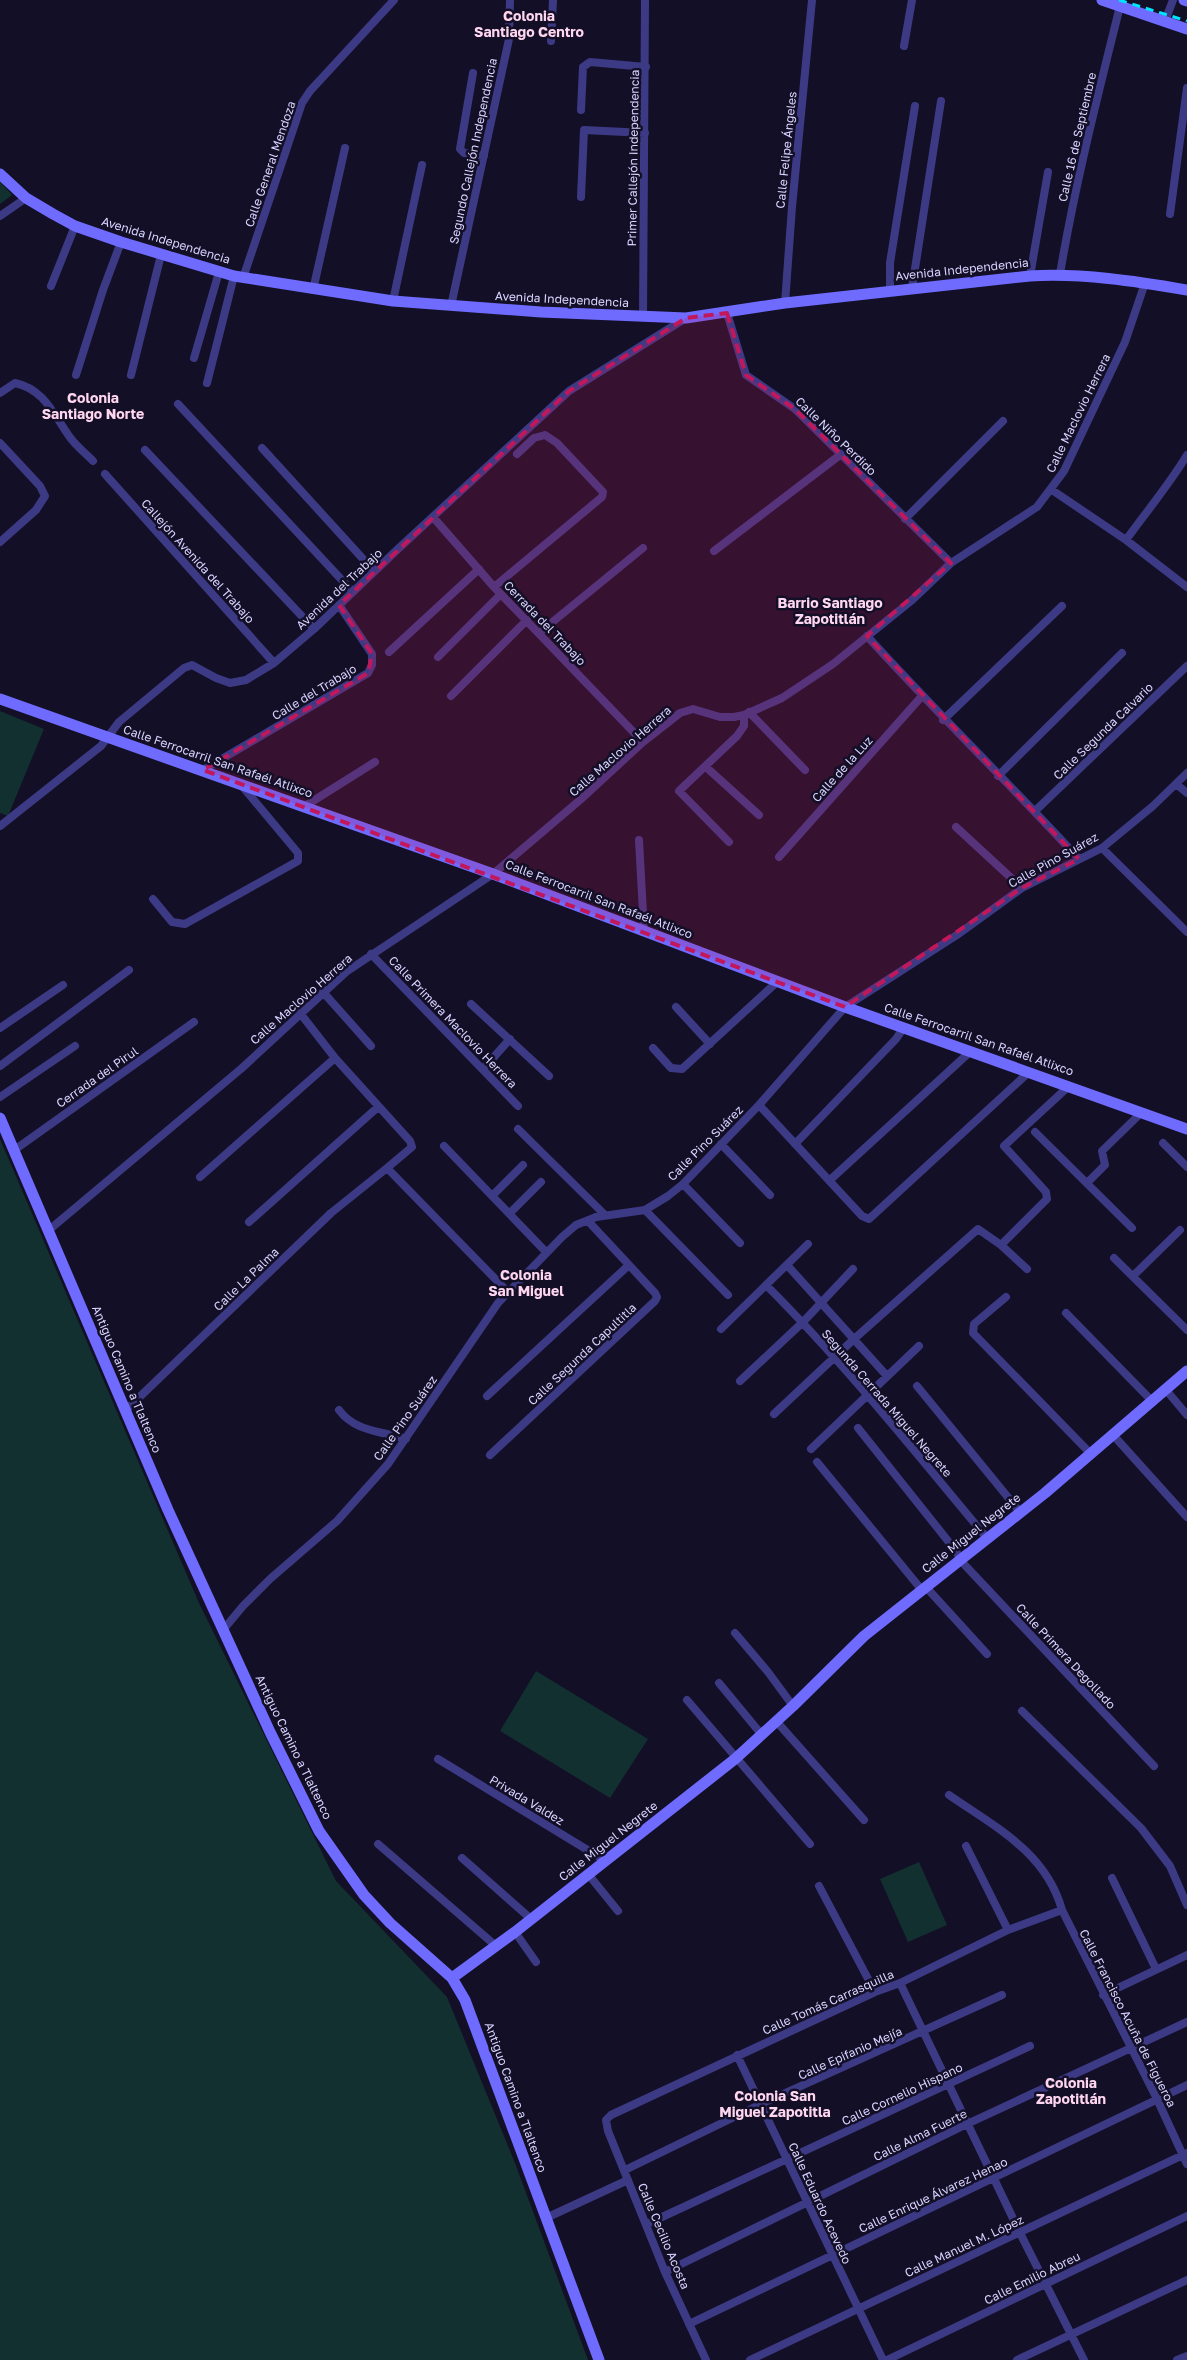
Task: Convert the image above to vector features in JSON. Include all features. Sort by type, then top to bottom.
[{"type":"street","name":"Calle General Mendoza","points":[[207,383],[238,277],[302,103],[310,91],[394,0]]},
{"type":"street","name":"Segundo Callejón Independencia","points":[[451,306],[509,39],[510,0]]},
{"type":"street","points":[[551,41],[553,0]]},
{"type":"street","name":"Primer Callejón Independencia","points":[[643,317],[645,0]]},
{"type":"street","name":"Calle Felipe Ángeles","points":[[785,303],[812,0]]},
{"type":"street","points":[[904,46],[912,0]]},
{"type":"street","points":[[1102,0],[1187,29]]},
{"type":"street","points":[[1165,22],[1173,0]]},
{"type":"street","name":"Calle 16 de Septiembre","points":[[1060,274],[1086,142],[1120,6]]},
{"type":"street","points":[[581,110],[584,67],[590,62],[646,67]]},
{"type":"street","points":[[473,73],[460,149],[464,153],[484,156]]},
{"type":"street","points":[[1170,214],[1187,88]]},
{"type":"street","points":[[912,288],[941,101]]},
{"type":"street","points":[[890,290],[890,263],[914,106]]},
{"type":"street","points":[[581,197],[584,130],[645,133]]},
{"type":"street","points":[[313,290],[345,148]]},
{"type":"street","points":[[393,301],[422,165]]},
{"type":"street","points":[[1030,276],[1048,172]]},
{"type":"street","name":"Avenida Independencia","points":[[0,174],[26,198],[75,226],[160,255],[238,277],[393,301],[451,306],[686,318],[890,290],[1060,274],[1146,283],[1187,290]]},
{"type":"street","points":[[0,216],[26,198]]},
{"type":"street","points":[[51,286],[75,226]]},
{"type":"street","points":[[76,375],[103,290],[121,242]]},
{"type":"street","points":[[131,375],[160,255]]},
{"type":"street","points":[[194,358],[219,272]]},
{"type":"street","name":"Calle Maclovio Herrera","points":[[49,1230],[242,1068],[322,992],[371,954],[493,874],[580,800],[643,742],[680,713],[693,709],[720,717],[747,713],[782,698],[806,683],[911,601],[951,563],[1037,507],[1052,490],[1064,471],[1125,342],[1146,283]]},
{"type":"street","name":"Calle Niño Perdido","points":[[727,313],[746,375],[795,409],[905,520],[951,563]]},
{"type":"street","name":"Avenida del Trabajo","points":[[0,826],[101,746],[119,722],[184,668],[192,665],[230,683],[246,680],[274,663],[314,630],[374,571],[569,391],[686,318]]},
{"type":"street","points":[[0,393],[15,383],[31,388],[55,412],[70,437],[93,461]]},
{"type":"street","points":[[178,404],[352,592]]},
{"type":"street","points":[[905,520],[1004,421]]},
{"type":"street","points":[[494,587],[602,497],[603,492],[556,442],[545,435],[534,438],[517,454]]},
{"type":"street","points":[[0,443],[40,486],[45,496],[36,510],[0,542]]},
{"type":"street","points":[[262,448],[374,571]]},
{"type":"street","points":[[145,450],[314,630]]},
{"type":"street","points":[[714,551],[840,455]]},
{"type":"street","points":[[1126,540],[1175,475],[1187,455]]},
{"type":"street","name":"Callejón Avenida del Trabajo","points":[[105,474],[274,663]]},
{"type":"street","points":[[1052,490],[1126,540],[1187,587]]},
{"type":"street","name":"Cerrada del Trabajo","points":[[433,517],[494,587],[643,742]]},
{"type":"street","points":[[539,632],[643,548]]},
{"type":"street","points":[[389,652],[479,569]]},
{"type":"street","points":[[438,657],[501,594]]},
{"type":"street","name":"Calle del Trabajo","points":[[203,770],[368,673],[372,665],[372,654],[339,605]]},
{"type":"street","points":[[943,720],[1062,606]]},
{"type":"street","points":[[451,696],[527,620]]},
{"type":"street","points":[[867,636],[943,720],[1079,859]]},
{"type":"street","points":[[998,776],[1122,653]]},
{"type":"street","name":"Calle Segunda Calvario","points":[[1035,812],[1187,666]]},
{"type":"street","name":"Calle de la Luz","points":[[778,857],[922,696]]},
{"type":"street","name":"Calle Ferrocarril San Rafaél Atlixco","points":[[0,699],[493,874],[845,1007],[1187,1129]]},
{"type":"street","points":[[729,842],[679,791],[737,736],[744,726],[747,713]]},
{"type":"street","points":[[747,713],[805,770]]},
{"type":"street","points":[[305,806],[375,762]]},
{"type":"street","points":[[706,767],[759,815]]},
{"type":"street","name":"Calle Pino Suárez","points":[[223,1630],[243,1606],[270,1579],[338,1521],[388,1464],[498,1303],[546,1252],[576,1225],[605,1215],[645,1210],[683,1184],[759,1105],[845,1007],[957,935],[1022,888],[1102,848],[1153,806],[1187,773]]},
{"type":"street","points":[[154,899],[172,922],[184,924],[295,863],[299,858],[298,852],[240,784]]},
{"type":"street","points":[[1176,784],[1187,793]]},
{"type":"street","points":[[956,826],[1022,888]]},
{"type":"street","points":[[639,840],[644,931]]},
{"type":"street","points":[[1102,848],[1187,932]]},
{"type":"street","name":"Calle Primera Maclovio Herrera","points":[[371,954],[484,1068],[518,1106]]},
{"type":"street","points":[[0,1066],[129,970]]},
{"type":"street","points":[[653,1048],[671,1068],[676,1070],[682,1069],[777,982]]},
{"type":"street","points":[[0,1028],[64,985]]},
{"type":"street","points":[[322,992],[371,1046]]},
{"type":"street","points":[[472,1004],[549,1076]]},
{"type":"street","points":[[676,1007],[710,1044]]},
{"type":"street","points":[[249,1222],[378,1107],[335,1058],[300,1013]]},
{"type":"street","name":"Cerrada del Pirul","points":[[14,1151],[194,1022]]},
{"type":"street","points":[[795,1144],[896,1039],[904,1027]]},
{"type":"street","points":[[484,1068],[510,1039]]},
{"type":"street","points":[[0,1097],[74,1046]]},
{"type":"street","points":[[830,1180],[971,1051]]},
{"type":"street","points":[[200,1177],[335,1058]]},
{"type":"street","points":[[759,1105],[862,1216],[869,1219],[1029,1072]]},
{"type":"street","points":[[1000,1245],[1047,1198],[1046,1192],[1004,1146],[1069,1086]]},
{"type":"street","name":"Calle La Palma","points":[[125,1411],[331,1213],[412,1147],[410,1141],[378,1107]]},
{"type":"street","points":[[1088,1182],[1104,1165],[1102,1151],[1141,1113]]},
{"type":"street","name":"Antiguo Camino a Tlaltenco","points":[[0,1118],[125,1411],[223,1630],[319,1831],[364,1895],[390,1923],[452,1978],[468,2008],[599,2360]]},
{"type":"street","points":[[518,1129],[605,1215]]},
{"type":"street","points":[[1035,1132],[1073,1170],[1088,1182],[1132,1228]]},
{"type":"street","points":[[1163,1143],[1187,1167]]},
{"type":"street","points":[[721,1144],[770,1195]]},
{"type":"street","points":[[444,1146],[546,1252]]},
{"type":"street","points":[[493,1195],[523,1165]]},
{"type":"street","points":[[387,1168],[508,1292]]},
{"type":"street","points":[[510,1213],[541,1182]]},
{"type":"street","points":[[683,1184],[740,1243]]},
{"type":"street","points":[[645,1210],[728,1295]]},
{"type":"street","name":"Calle Segunda Capultitla","points":[[490,1455],[655,1301],[657,1297],[588,1221]]},
{"type":"street","points":[[774,1414],[854,1339],[978,1229],[1000,1245],[1027,1269]]},
{"type":"street","points":[[1133,1276],[1180,1230]]},
{"type":"street","points":[[721,1329],[808,1244]]},
{"type":"street","points":[[1114,1258],[1187,1330]]},
{"type":"street","points":[[487,1396],[629,1265]]},
{"type":"street","points":[[787,1265],[887,1376]]},
{"type":"street","points":[[740,1381],[803,1322],[852,1269]]},
{"type":"street","name":"Segunda Cerrada Miguel Negrete","points":[[766,1285],[803,1322],[868,1395],[987,1538]]},
{"type":"street","points":[[1006,1297],[974,1324],[973,1332],[1091,1454]]},
{"type":"street","points":[[1066,1313],[1153,1402]]},
{"type":"street","points":[[811,1449],[919,1346]]},
{"type":"street","name":"Calle Miguel Negrete","points":[[452,1978],[532,1919],[604,1860],[735,1759],[777,1722],[864,1636],[923,1588],[961,1561],[1114,1436],[1187,1371]]},
{"type":"street","points":[[918,1386],[1020,1512]]},
{"type":"street","points":[[1166,1390],[1187,1415]]},
{"type":"street","points":[[339,1410],[346,1419],[358,1426],[406,1439]]},
{"type":"street","name":"Calle Primera Degollado","points":[[858,1428],[922,1507],[956,1551],[961,1561],[1154,1766]]},
{"type":"street","points":[[1114,1436],[1187,1518]]},
{"type":"street","points":[[817,1462],[923,1588],[987,1654]]},
{"type":"street","points":[[735,1633],[768,1672],[793,1706]]},
{"type":"street","points":[[720,1683],[762,1735]]},
{"type":"street","points":[[687,1700],[735,1759],[810,1844]]},
{"type":"street","points":[[1022,1711],[1141,1828],[1170,1866],[1187,1905]]},
{"type":"street","points":[[777,1722],[864,1820]]},
{"type":"street","name":"Privada Valdez","points":[[438,1759],[604,1860]]},
{"type":"street","name":"Calle Francisco Acuña de Figueroa","points":[[949,1795],[1030,1854],[1050,1878],[1062,1910],[1103,1995],[1185,2154],[1187,2164]]},
{"type":"street","points":[[378,1844],[496,1946]]},
{"type":"street","points":[[966,1846],[1008,1930]]},
{"type":"street","points":[[462,1858],[532,1919]]},
{"type":"street","points":[[588,1874],[618,1911]]},
{"type":"street","points":[[1112,1878],[1156,1969]]},
{"type":"street","points":[[819,1886],[875,1992]]},
{"type":"street","name":"Calle Tomás Carrasquilla","points":[[606,2120],[611,2115],[737,2055],[875,1992],[900,1983],[1008,1930],[1062,1910]]},
{"type":"street","points":[[515,1932],[536,1962]]},
{"type":"street","points":[[1103,1995],[1187,1955]]},
{"type":"street","points":[[900,1983],[1045,2284],[1084,2360]]},
{"type":"street","name":"Calle Epifanio Mejía","points":[[625,2170],[761,2104],[924,2032],[1002,1995]]},
{"type":"street","name":"Calle Alma Fuerte","points":[[665,2272],[967,2124],[1187,2022]]},
{"type":"street","name":"Calle Cornelio Hispano","points":[[647,2224],[1030,2046]]},
{"type":"street","name":"Calle Eduardo Acevedo","points":[[737,2055],[832,2255],[885,2360]]},
{"type":"street","name":"Calle Enrique Álvarez Henao","points":[[689,2324],[1187,2085]]},
{"type":"street","name":"Calle Cecilio Acosta","points":[[606,2120],[605,2125],[625,2170],[665,2272],[706,2360]]},
{"type":"street","name":"Calle Manuel M. López","points":[[750,2360],[1185,2154]]},
{"type":"street","points":[[546,2218],[628,2180]]},
{"type":"street","name":"Calle Emilio Abreu","points":[[885,2360],[1187,2216]]},
{"type":"street","points":[[1017,2360],[1187,2280]]},
{"type":"street","points":[[1177,2360],[1187,2356]]},
{"type":"highlighted area","points":[[727,313],[746,375],[795,409],[951,563],[867,636],[1079,859],[1022,888],[845,1007],[203,770],[368,673],[372,654],[339,605],[569,391],[686,318]]},
{"type":"green space","points":[[0,182],[12,195],[0,204]]},
{"type":"green space","points":[[0,711],[44,729],[8,816],[0,813]]},
{"type":"green space","points":[[0,1139],[199,1603],[336,1881],[447,1997],[515,2163],[588,2360],[0,2360]]},
{"type":"green space","points":[[536,1671],[648,1739],[610,1798],[500,1731]]},
{"type":"green space","points":[[919,1862],[947,1925],[908,1942],[880,1879]]},
{"type":"railway","points":[[1119,0],[1187,21]]},
{"type":"district","name":"Colonia Santiago Centro","points":[[529,24]]},
{"type":"district","name":"Colonia Santiago Norte","points":[[93,406]]},
{"type":"district","name":"Barrio Santiago Zapotitlán","points":[[830,610]]},
{"type":"district","name":"Colonia San Miguel","points":[[526,1282]]},
{"type":"district","name":"Colonia Zapotitlán","points":[[1071,2090]]},
{"type":"district","name":"Colonia San Miguel Zapotitla","points":[[775,2104]]}]
